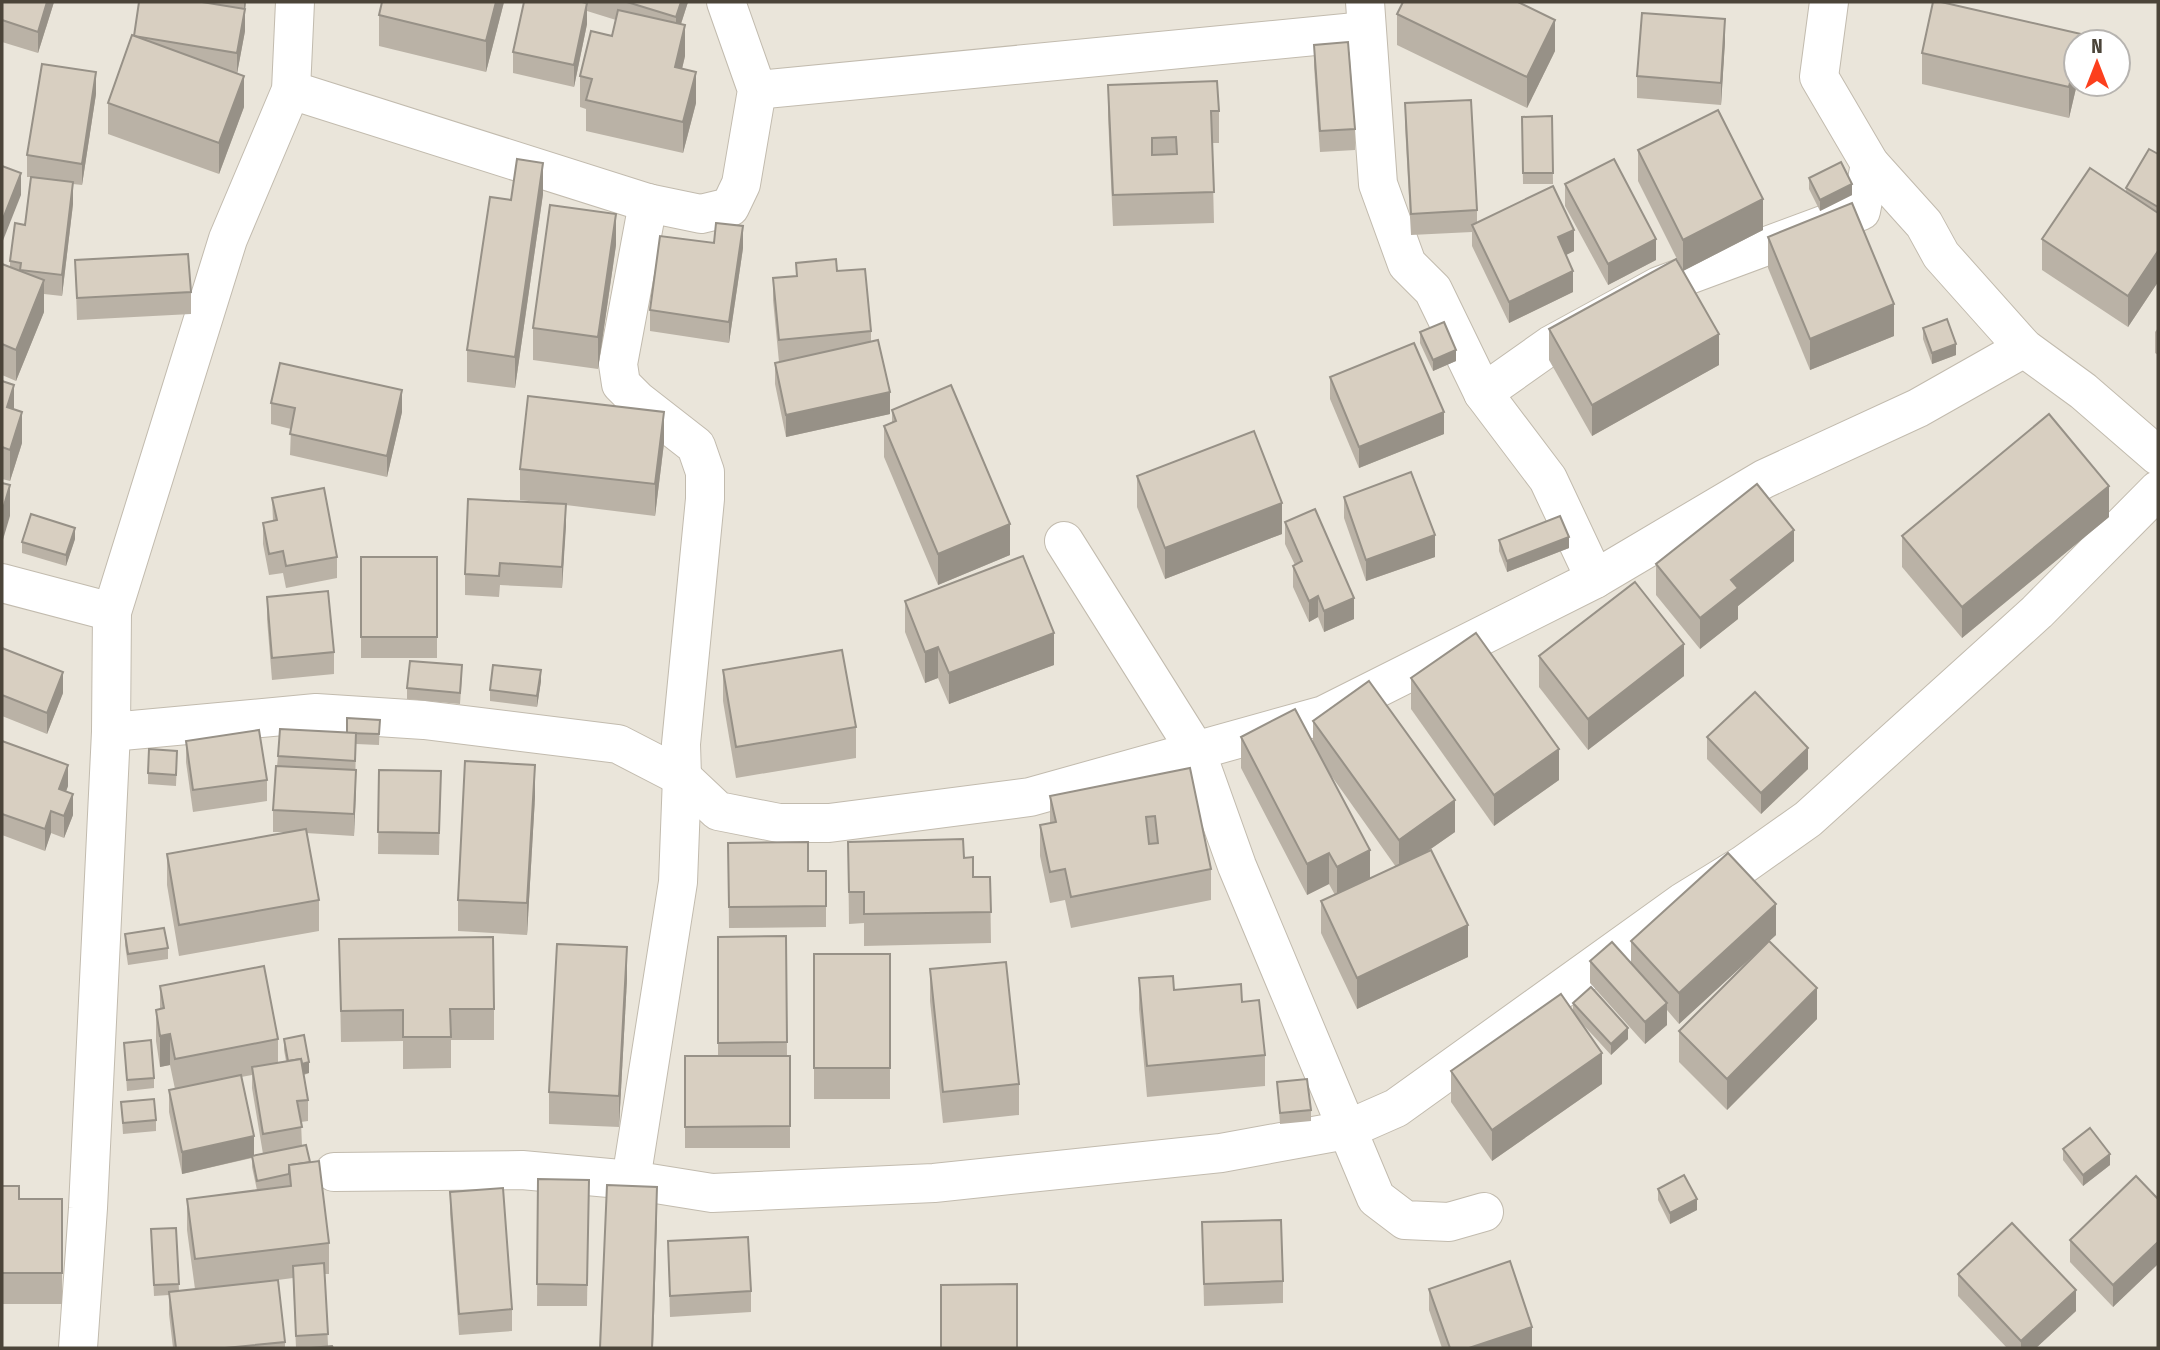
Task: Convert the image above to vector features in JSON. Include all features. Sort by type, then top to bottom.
[{"type":"street","points":[[78,1348],[88,1208],[111,732],[112,612],[228,239],[291,90],[295,2]]},
{"type":"street","points":[[291,90],[648,203],[701,214],[730,207],[741,184],[757,90],[726,2]]},
{"type":"street","points":[[1829,2],[1819,77],[1870,164],[1924,224],[1941,255],[2024,348],[2083,391],[2158,456]]},
{"type":"street","points":[[757,90],[1366,16],[1378,184],[1407,264],[1433,290],[1483,393],[1548,479],[1595,579]]},
{"type":"street","points":[[1483,393],[1551,345],[1659,286],[1861,211],[1870,164]]},
{"type":"street","points":[[631,1180],[678,882],[681,744],[705,499],[705,472],[696,446],[621,384],[618,364],[648,203]]},
{"type":"street","points":[[111,732],[316,713],[424,720],[618,744],[682,777],[718,811],[779,823],[829,823],[1030,796],[1324,715],[1595,579],[1764,479],[1918,408],[2024,348]]},
{"type":"street","points":[[334,1172],[522,1170],[631,1180],[712,1193],[934,1183],[1221,1153],[1346,1130],[1396,1108],[1683,902],[1808,819],[2037,612],[2158,490]]},
{"type":"street","points":[[1064,541],[1196,751],[1237,866],[1376,1198],[1405,1220],[1449,1222],[1484,1212]]},
{"type":"street","points":[[2,583],[112,612]]},
{"type":"shaded area","points":[[2,2],[2158,2],[2158,1348],[2,1348]]},
{"type":"building","points":[[2,2],[47,2],[38,32],[2,20]]},
{"type":"building","points":[[139,2],[202,2],[245,9],[237,53],[134,36]]},
{"type":"building","points":[[382,2],[496,2],[486,41],[379,15]]},
{"type":"building","points":[[524,2],[587,3],[574,65],[513,52]]},
{"type":"building","points":[[627,2],[681,2],[676,17]]},
{"type":"building","points":[[1403,2],[1518,2],[1555,20],[1527,77],[1397,14]]},
{"type":"building","points":[[1933,2],[2062,30],[2062,85],[1922,53]]},
{"type":"building","points":[[618,10],[685,25],[675,67],[696,72],[683,122],[586,100],[592,79],[580,76],[591,31],[612,36]]},
{"type":"building","points":[[1642,13],[1725,19],[1721,83],[1637,76]]},
{"type":"building","points":[[132,35],[244,76],[219,143],[108,103]]},
{"type":"building","points":[[1348,42],[1355,129],[1320,131],[1314,45]]},
{"type":"building","points":[[42,64],[96,72],[82,164],[27,155]]},
{"type":"building","points":[[1217,81],[1219,111],[1211,111],[1214,192],[1113,195],[1108,85]],"holes":[[[1176,137],[1177,154],[1152,155],[1152,138]]]},
{"type":"building","points":[[1471,100],[1477,210],[1411,214],[1405,103]]},
{"type":"building","points":[[1718,110],[1763,199],[1683,240],[1638,150]]},
{"type":"building","points":[[1552,116],[1553,173],[1523,173],[1522,117]]},
{"type":"building","points":[[2149,149],[2158,154],[2158,207],[2126,188]]},
{"type":"building","points":[[517,159],[543,163],[515,357],[467,350],[490,197],[511,200]]},
{"type":"building","points":[[1614,159],[1656,239],[1608,264],[1565,184]]},
{"type":"building","points":[[1841,162],[1852,184],[1820,200],[1809,178]]},
{"type":"building","points":[[2,166],[21,173],[2,221]]},
{"type":"building","points":[[2090,168],[2158,213],[2158,251],[2128,296],[2042,239]]},
{"type":"building","points":[[31,177],[73,182],[62,275],[20,270],[21,263],[10,261],[15,223],[25,225]]},
{"type":"building","points":[[1553,186],[1574,230],[1558,237],[1573,271],[1509,302],[1472,225]]},
{"type":"building","points":[[1852,203],[1894,304],[1810,339],[1768,237]]},
{"type":"building","points":[[550,205],[616,214],[598,337],[533,328]]},
{"type":"building","points":[[716,223],[743,226],[729,322],[650,310],[660,236],[714,243]]},
{"type":"building","points":[[188,254],[191,292],[77,298],[75,260]]},
{"type":"building","points":[[836,259],[837,271],[865,269],[871,331],[779,340],[773,278],[797,276],[796,263]]},
{"type":"building","points":[[1676,259],[1719,334],[1592,405],[1549,329]]},
{"type":"building","points":[[2,264],[44,280],[16,350],[2,344]]},
{"type":"building","points":[[1947,319],[1956,344],[1932,353],[1923,328]]},
{"type":"building","points":[[1444,322],[1456,350],[1433,360],[1420,332]]},
{"type":"building","points":[[878,340],[890,392],[786,415],[775,363]]},
{"type":"building","points":[[1414,343],[1444,412],[1359,447],[1330,377]]},
{"type":"building","points":[[280,363],[402,390],[387,456],[290,434],[295,408],[271,403]]},
{"type":"building","points":[[2,381],[14,385],[7,407],[22,412],[10,450],[2,447]]},
{"type":"building","points":[[951,385],[1010,524],[938,554],[884,426],[896,421],[892,410]]},
{"type":"building","points":[[528,396],[664,412],[655,484],[520,469]]},
{"type":"building","points":[[2049,414],[2109,486],[1962,607],[1902,536]]},
{"type":"building","points":[[1254,431],[1282,503],[1165,548],[1137,476]]},
{"type":"building","points":[[1411,472],[1435,535],[1366,560],[1344,497]]},
{"type":"building","points":[[2,483],[10,485],[2,512]]},
{"type":"building","points":[[1757,484],[1794,530],[1731,580],[1738,588],[1700,618],[1656,564]]},
{"type":"building","points":[[324,488],[337,557],[286,566],[283,551],[269,554],[263,523],[277,520],[272,498]]},
{"type":"building","points":[[468,499],[566,504],[562,567],[500,563],[499,576],[465,574]]},
{"type":"building","points":[[1315,509],[1354,598],[1324,611],[1318,596],[1309,601],[1293,566],[1302,561],[1285,522]]},
{"type":"building","points":[[31,514],[75,528],[66,555],[22,542]]},
{"type":"building","points":[[1560,516],[1569,537],[1507,561],[1499,540]]},
{"type":"building","points":[[1023,556],[1054,633],[949,673],[938,647],[925,652],[905,601]]},
{"type":"building","points":[[361,557],[437,557],[437,637],[361,637]]},
{"type":"building","points":[[1635,582],[1684,644],[1588,719],[1539,656]]},
{"type":"building","points":[[328,591],[334,652],[272,658],[267,597]]},
{"type":"building","points":[[1476,633],[1559,749],[1494,795],[1411,678]]},
{"type":"building","points":[[2,648],[63,672],[47,713],[2,695]]},
{"type":"building","points":[[842,650],[856,727],[736,747],[723,670]]},
{"type":"building","points":[[410,661],[462,665],[460,693],[407,688]]},
{"type":"building","points":[[493,665],[541,670],[537,696],[490,690]]},
{"type":"building","points":[[1369,681],[1455,800],[1399,840],[1313,721]]},
{"type":"building","points":[[1755,692],[1808,748],[1761,793],[1707,737]]},
{"type":"building","points":[[1295,709],[1370,850],[1337,867],[1329,853],[1307,864],[1241,737]]},
{"type":"building","points":[[347,718],[380,720],[379,734],[347,733]]},
{"type":"building","points":[[280,729],[356,733],[355,761],[278,756]]},
{"type":"building","points":[[259,730],[267,780],[193,790],[186,741]]},
{"type":"building","points":[[2,741],[68,765],[59,789],[73,794],[64,816],[51,811],[45,829],[2,814]]},
{"type":"building","points":[[149,749],[177,751],[176,775],[148,773]]},
{"type":"building","points":[[465,761],[535,765],[527,903],[458,900]]},
{"type":"building","points":[[276,766],[356,770],[354,814],[273,810]]},
{"type":"building","points":[[1190,768],[1211,869],[1071,897],[1065,869],[1050,872],[1040,825],[1056,822],[1050,796]],"holes":[[[1155,816],[1158,843],[1149,844],[1146,817]]]},
{"type":"building","points":[[379,770],[441,771],[439,833],[378,832]]},
{"type":"building","points":[[306,829],[319,900],[179,925],[167,854]]},
{"type":"building","points":[[963,839],[964,858],[973,857],[973,877],[990,877],[991,912],[864,914],[864,892],[849,892],[848,842]]},
{"type":"building","points":[[808,842],[808,871],[826,871],[826,906],[729,907],[728,843]]},
{"type":"building","points":[[1431,850],[1468,925],[1357,978],[1321,901]]},
{"type":"building","points":[[1728,853],[1776,904],[1679,993],[1631,941]]},
{"type":"building","points":[[164,928],[168,948],[128,954],[125,934]]},
{"type":"building","points":[[786,936],[787,1042],[718,1043],[718,937]]},
{"type":"building","points":[[493,937],[494,1009],[450,1009],[451,1037],[403,1037],[403,1010],[341,1011],[339,939]]},
{"type":"building","points":[[1769,941],[1817,988],[1727,1079],[1679,1031]]},
{"type":"building","points":[[1612,942],[1667,1003],[1645,1022],[1590,961]]},
{"type":"building","points":[[557,944],[627,947],[619,1096],[549,1092]]},
{"type":"building","points":[[814,954],[890,954],[890,1068],[814,1068]]},
{"type":"building","points":[[1006,962],[1019,1084],[943,1092],[930,969]]},
{"type":"building","points":[[264,966],[278,1039],[175,1059],[170,1034],[160,1036],[156,1010],[164,1008],[160,986]]},
{"type":"building","points":[[1173,976],[1174,990],[1241,984],[1242,1002],[1259,1000],[1265,1055],[1147,1066],[1139,978]]},
{"type":"building","points":[[1591,987],[1628,1028],[1611,1044],[1573,1003]]},
{"type":"building","points":[[1561,994],[1602,1053],[1492,1130],[1451,1071]]},
{"type":"building","points":[[304,1035],[309,1062],[302,1064],[301,1059],[288,1061],[284,1039]]},
{"type":"building","points":[[151,1040],[154,1078],[127,1080],[124,1043]]},
{"type":"building","points":[[685,1056],[790,1056],[790,1126],[685,1127]]},
{"type":"building","points":[[301,1059],[308,1100],[297,1101],[302,1127],[263,1134],[252,1067]]},
{"type":"building","points":[[241,1075],[254,1136],[182,1152],[169,1090]]},
{"type":"building","points":[[1307,1079],[1311,1110],[1280,1113],[1277,1082]]},
{"type":"building","points":[[154,1099],[156,1120],[123,1123],[121,1102]]},
{"type":"building","points":[[2090,1128],[2110,1154],[2083,1175],[2063,1149]]},
{"type":"building","points":[[306,1145],[310,1162],[289,1165],[289,1174],[257,1181],[252,1156]]},
{"type":"building","points":[[319,1161],[329,1243],[195,1259],[187,1199],[291,1186],[289,1165]]},
{"type":"building","points":[[1684,1175],[1697,1199],[1670,1213],[1658,1189]]},
{"type":"building","points":[[2136,1176],[2158,1199],[2158,1242],[2113,1285],[2070,1240]]},
{"type":"building","points":[[538,1179],[589,1180],[587,1285],[537,1284]]},
{"type":"building","points":[[607,1185],[657,1187],[652,1348],[600,1348]]},
{"type":"building","points":[[2,1186],[19,1186],[19,1199],[62,1199],[62,1273],[2,1273]]},
{"type":"building","points":[[503,1188],[512,1309],[459,1314],[450,1192]]},
{"type":"building","points":[[1281,1220],[1283,1281],[1204,1284],[1202,1222]]},
{"type":"building","points":[[2012,1223],[2076,1290],[2021,1341],[1958,1274]]},
{"type":"building","points":[[176,1228],[179,1284],[154,1285],[151,1229]]},
{"type":"building","points":[[748,1237],[751,1291],[670,1296],[668,1241]]},
{"type":"building","points":[[1510,1261],[1532,1327],[1469,1348],[1450,1348],[1429,1289]]},
{"type":"building","points":[[324,1263],[328,1334],[296,1336],[293,1266]]},
{"type":"building","points":[[278,1280],[285,1342],[225,1348],[176,1348],[169,1292]]},
{"type":"building","points":[[1017,1284],[1017,1348],[941,1348],[941,1285]]}]
